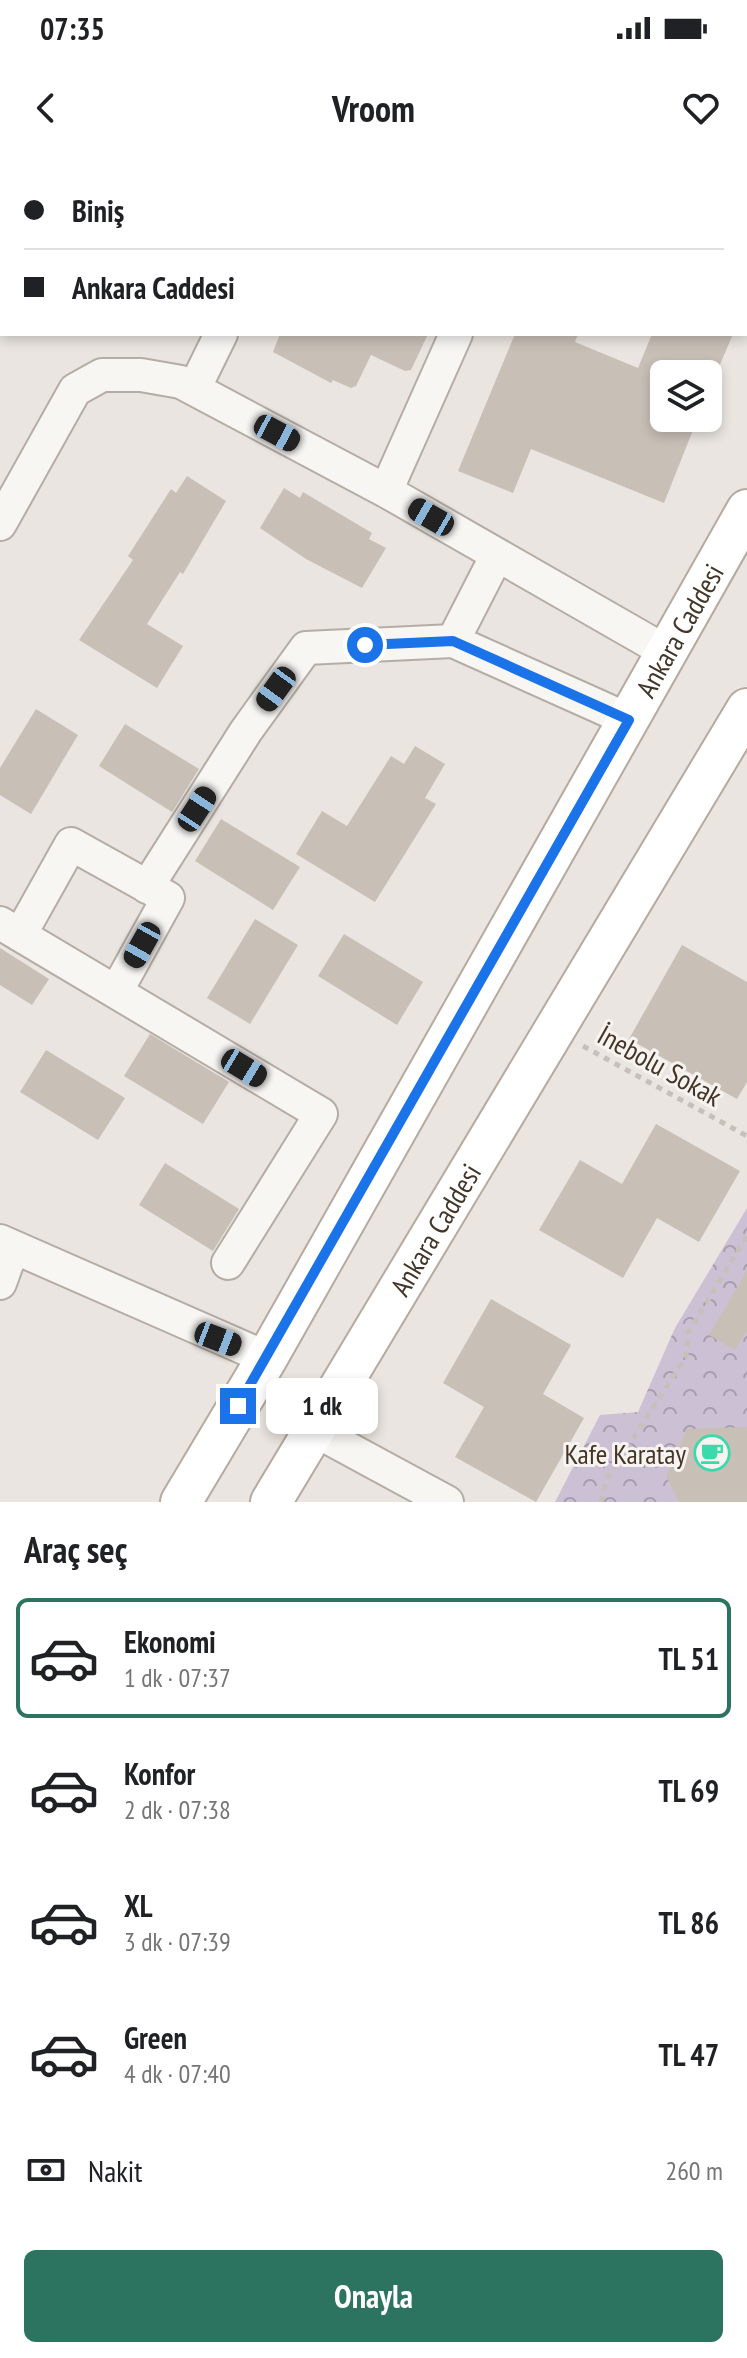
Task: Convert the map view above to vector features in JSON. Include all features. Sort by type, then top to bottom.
[{"type":"main road","name":"Ankara Caddesi","points":[[181,1502],[267,1358],[747,510]]},
{"type":"main road","name":"Ankara Caddesi","points":[[271,1502],[747,709]]},
{"type":"street","points":[[194,389],[220,336]]},
{"type":"street","points":[[386,491],[455,336]]},
{"type":"street","points":[[0,524],[75,390],[102,375],[141,375],[181,382],[386,491],[665,651]]},
{"type":"street","points":[[453,641],[497,555]]},
{"type":"street","points":[[147,887],[246,731],[306,648],[453,641],[629,720]]},
{"type":"street","points":[[116,992],[168,898],[71,844],[10,929],[321,1114],[228,1263]]},
{"type":"street","points":[[0,1283],[7,1244],[267,1358]]},
{"type":"street","points":[[314,1430],[447,1502]]},
{"type":"path","name":"İnebolu Sokak","points":[[554,1030],[747,1136]]},
{"type":"path","points":[[601,1502],[606,1480],[686,1357],[689,1331],[747,1236]]},
{"type":"green space","points":[[747,1208],[747,1502],[555,1502],[600,1415],[638,1412],[675,1328]]},
{"type":"building","points":[[279,336],[427,336],[411,370],[405,371],[371,355],[356,386],[351,388],[333,380],[331,383],[273,352]]},
{"type":"building","points":[[514,336],[577,336],[575,342],[638,368],[651,336],[732,336],[722,360],[650,360],[650,432],[692,432],[664,503],[531,449],[513,493],[458,471]]},
{"type":"building","points":[[187,476],[226,501],[183,574],[180,572],[147,624],[183,646],[157,688],[79,640],[133,560],[128,556],[171,489],[176,493]]},
{"type":"building","points":[[284,488],[300,498],[303,492],[372,533],[369,539],[386,548],[362,588],[306,559],[260,528]]},
{"type":"building","points":[[36,709],[78,735],[31,814],[0,795],[0,768]]},
{"type":"building","points":[[125,724],[199,769],[172,812],[99,766]]},
{"type":"building","points":[[415,746],[445,764],[425,798],[436,804],[375,902],[296,854],[322,811],[347,826],[391,756],[404,764]]},
{"type":"building","points":[[221,819],[300,867],[273,910],[195,861]]},
{"type":"building","points":[[255,919],[298,945],[250,1024],[207,998]]},
{"type":"building","points":[[344,934],[423,982],[397,1025],[318,976]]},
{"type":"building","points":[[682,945],[747,982],[747,1082],[737,1099],[629,1039]]},
{"type":"building","points":[[0,948],[49,979],[32,1005],[0,985]]},
{"type":"building","points":[[150,1034],[229,1082],[203,1124],[124,1076]]},
{"type":"building","points":[[46,1050],[125,1098],[98,1140],[20,1092]]},
{"type":"building","points":[[656,1124],[740,1171],[699,1242],[657,1218],[623,1278],[539,1230],[580,1160],[622,1184]]},
{"type":"building","points":[[165,1163],[239,1209],[213,1251],[139,1205]]},
{"type":"building","points":[[747,1270],[747,1330],[735,1350],[709,1335]]},
{"type":"building","points":[[491,1299],[571,1345],[543,1394],[584,1418],[536,1502],[455,1457],[484,1407],[443,1383]]},
{"type":"building","name":"Kafe Karatay","points":[[747,1427],[747,1502],[679,1502],[666,1476],[687,1429]]},
{"type":"place","name":"Kafe Karatay","points":[[712,1453]]},
{"type":"route","points":[[238,1406],[629,720],[453,641],[365,645]]}]
